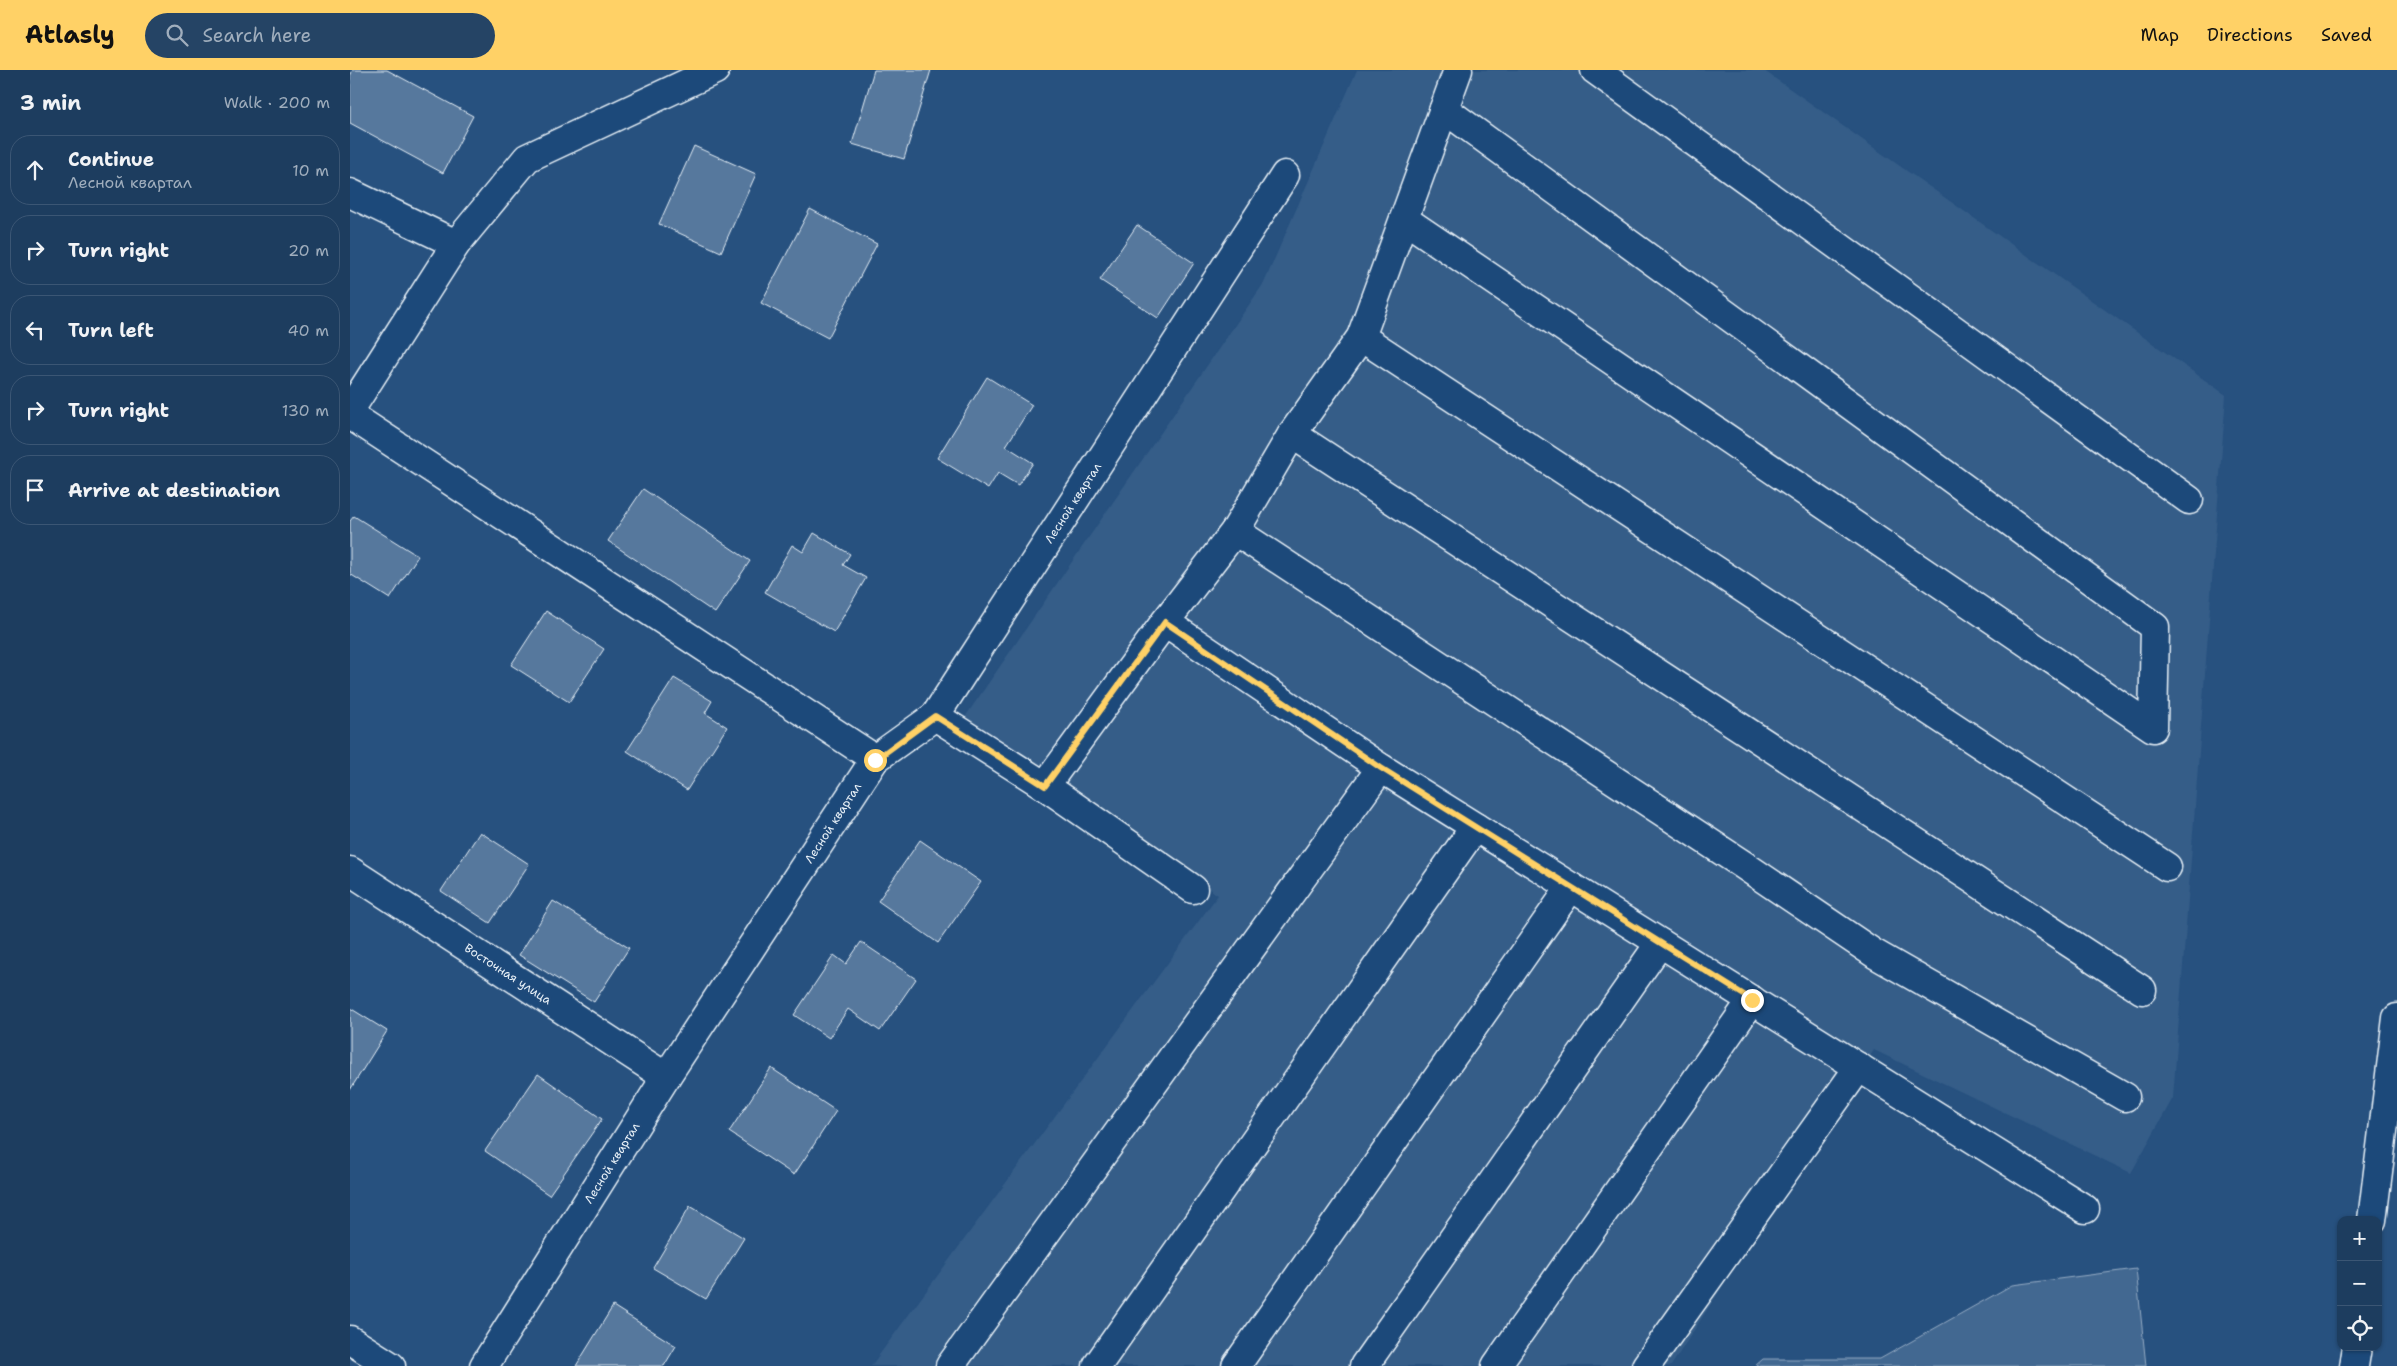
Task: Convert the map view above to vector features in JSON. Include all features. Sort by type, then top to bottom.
[{"type":"street","points":[[350,410],[456,244],[527,158],[715,70]]},
{"type":"street","points":[[1045,786],[1165,622],[1235,531],[1292,434],[1361,337],[1458,70]]},
{"type":"street","points":[[1595,70],[2190,500]]},
{"type":"street","points":[[1404,219],[2153,728],[2155,627],[1444,109]]},
{"type":"street","name":"Лесной квартал","points":[[484,1366],[666,1077],[875,760],[935,716],[1285,175]]},
{"type":"street","points":[[350,193],[456,244]]},
{"type":"street","points":[[1361,337],[2167,867]]},
{"type":"street","points":[[350,415],[875,760]]},
{"type":"street","points":[[1292,434],[2142,990]]},
{"type":"street","points":[[1235,531],[1742,864],[1875,954],[2125,1097]]},
{"type":"street","points":[[1165,622],[1381,768],[2085,1210]]},
{"type":"street","points":[[935,716],[1045,786],[1193,888]]},
{"type":"street","points":[[950,1366],[1381,768]]},
{"type":"street","points":[[1097,1366],[1475,827]]},
{"type":"street","name":"Восточная улица","points":[[350,871],[666,1077]]},
{"type":"street","points":[[1236,1366],[1571,887]]},
{"type":"street","points":[[1364,1366],[1660,943]]},
{"type":"street","points":[[1496,1366],[1752,1000]]},
{"type":"street","points":[[2372,1216],[2397,1018]]},
{"type":"street","points":[[1646,1366],[1859,1067]]},
{"type":"street","points":[[350,1340],[391,1366]]},
{"type":"street","points":[[2354,1366],[2356,1351]]},
{"type":"shaded area","points":[[1357,70],[1763,70],[2226,395],[2173,1098],[2131,1173],[1874,1050],[1671,1366],[871,1366],[1218,895],[963,720],[1264,283]]},
{"type":"shaded area","points":[[2136,1269],[2146,1366],[1755,1366],[1763,1359],[1880,1359],[2012,1285]]},
{"type":"building","points":[[353,70],[387,70],[473,116],[443,173],[350,123],[350,76]]},
{"type":"building","points":[[874,70],[931,70],[904,159],[852,144]]},
{"type":"building","points":[[694,146],[756,174],[721,252],[659,224]]},
{"type":"building","points":[[810,209],[877,244],[828,338],[761,303]]},
{"type":"building","points":[[1137,225],[1194,263],[1158,318],[1100,280]]},
{"type":"building","points":[[987,377],[1032,405],[1006,446],[1033,463],[1018,485],[998,473],[988,489],[937,458]]},
{"type":"building","points":[[643,489],[750,561],[715,613],[608,541]]},
{"type":"building","points":[[354,516],[418,556],[390,599],[350,574],[350,521]]},
{"type":"building","points":[[814,533],[850,554],[843,565],[866,578],[834,632],[765,592],[792,545],[803,552]]},
{"type":"building","points":[[546,611],[604,649],[569,702],[511,665]]},
{"type":"building","points":[[674,678],[712,701],[705,713],[727,727],[687,790],[627,751]]},
{"type":"building","points":[[480,832],[529,864],[490,923],[441,891]]},
{"type":"building","points":[[920,840],[981,882],[938,943],[878,901]]},
{"type":"building","points":[[553,901],[629,948],[594,1002],[519,955]]},
{"type":"building","points":[[861,942],[916,979],[880,1031],[848,1009],[829,1038],[794,1015],[834,955],[846,964]]},
{"type":"building","points":[[350,1008],[387,1031],[350,1090]]},
{"type":"building","points":[[771,1068],[836,1111],[794,1175],[729,1132]]},
{"type":"building","points":[[538,1074],[602,1119],[549,1195],[485,1151]]},
{"type":"building","points":[[690,1206],[744,1238],[706,1299],[653,1268]]},
{"type":"building","points":[[613,1306],[676,1346],[664,1366],[576,1366]]},
{"type":"route","points":[[875,760],[935,716],[1045,786],[1165,622],[1381,768],[1752,1000]]}]
